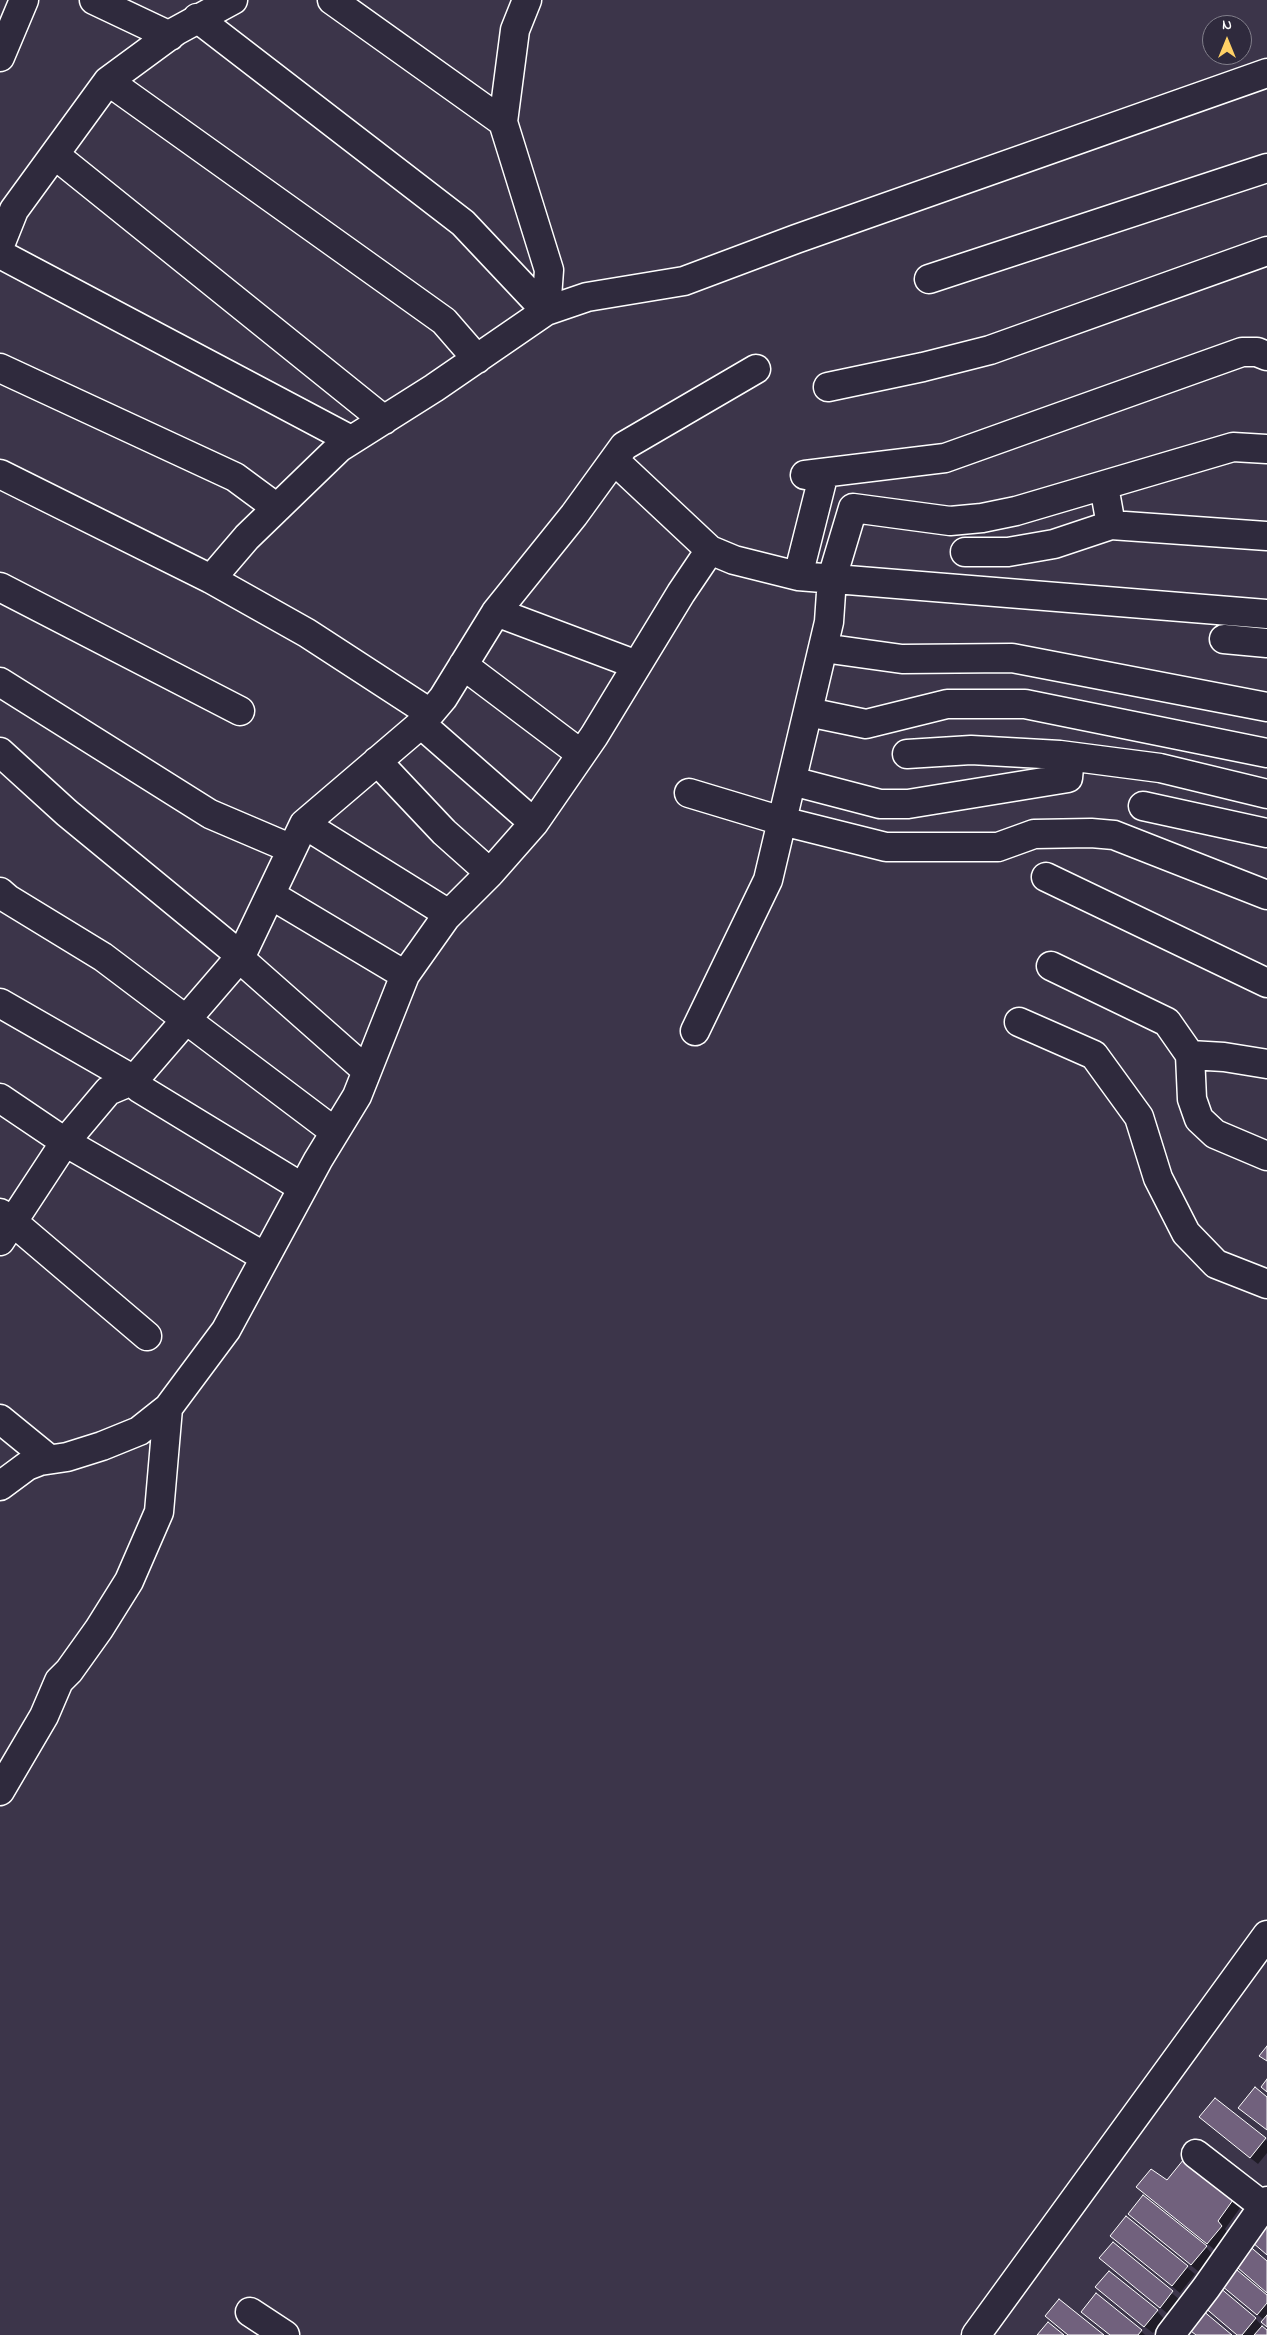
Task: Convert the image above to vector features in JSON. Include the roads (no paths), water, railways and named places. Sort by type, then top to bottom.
[{"type":"street","points":[[0,57],[24,0]]},
{"type":"street","points":[[94,0],[170,36]]},
{"type":"street","points":[[0,245],[14,210],[108,81],[197,18],[233,0]]},
{"type":"street","points":[[332,0],[503,122]]},
{"type":"street","points":[[527,0],[515,30],[503,122],[549,270],[546,311]]},
{"type":"street","points":[[197,18],[462,223],[546,311]]},
{"type":"street","points":[[212,579],[247,537],[339,448],[546,311],[587,297],[684,281],[815,232],[1267,73]]},
{"type":"street","points":[[108,81],[444,320],[477,358]]},
{"type":"street","points":[[55,155],[384,420]]},
{"type":"street","points":[[929,279],[1267,168]]},
{"type":"street","points":[[828,387],[923,367],[990,350],[1267,251]]},
{"type":"street","points":[[0,254],[352,440]]},
{"type":"street","points":[[798,576],[814,474],[944,458],[1242,352],[1257,352],[1267,356]]},
{"type":"street","points":[[0,368],[235,477],[277,508]]},
{"type":"street","points":[[147,1336],[4,1225],[65,1142],[108,1091],[136,1084],[185,1020],[243,960],[304,824],[426,718],[464,665],[496,612],[574,515],[624,446],[756,369]]},
{"type":"street","points":[[695,1031],[768,880],[829,622],[832,578],[853,508],[950,521],[982,518],[1016,511],[1233,447],[1267,449]]},
{"type":"street","points":[[614,460],[710,550],[734,560],[798,576],[1267,614]]},
{"type":"street","points":[[0,474],[212,579],[308,633],[426,718],[534,823]]},
{"type":"street","points":[[1104,486],[1111,525]]},
{"type":"street","points":[[965,552],[1008,552],[1054,544],[1111,525],[1267,536]]},
{"type":"street","points":[[0,1486],[27,1466],[49,1459],[67,1457],[102,1446],[139,1431],[168,1408],[226,1330],[303,1188],[358,1096],[405,975],[446,917],[490,873],[534,823],[582,754],[680,593],[710,550]]},
{"type":"street","points":[[0,586],[240,711]]},
{"type":"street","points":[[496,612],[637,665]]},
{"type":"street","points":[[1224,639],[1267,643]]},
{"type":"street","points":[[823,648],[902,659],[1012,658],[1267,707]]},
{"type":"street","points":[[464,665],[582,754]]},
{"type":"street","points":[[0,682],[210,814],[292,849]]},
{"type":"street","points":[[808,712],[866,724],[947,704],[1025,704],[1267,753]]},
{"type":"street","points":[[907,754],[971,750],[1070,757],[1145,766],[1267,794]]},
{"type":"street","points":[[0,752],[67,813],[243,960],[367,1071]]},
{"type":"street","points":[[792,781],[880,804],[908,804],[1068,778],[1070,757]]},
{"type":"street","points":[[377,761],[444,832],[490,873]]},
{"type":"street","points":[[1140,844],[1145,766]]},
{"type":"street","points":[[689,794],[782,821],[886,847],[998,847],[1034,834],[1092,833],[1114,835],[1267,895]]},
{"type":"street","points":[[1143,806],[1267,833]]},
{"type":"street","points":[[304,824],[439,908],[446,917]]},
{"type":"street","points":[[1046,877],[1267,983]]},
{"type":"street","points":[[0,892],[8,899],[103,957],[335,1132]]},
{"type":"street","points":[[271,895],[405,975]]},
{"type":"street","points":[[1051,966],[1167,1022],[1190,1055],[1192,1099],[1199,1119],[1215,1134],[1267,1156]]},
{"type":"street","points":[[0,1003],[136,1084],[303,1188]]},
{"type":"street","points":[[1019,1022],[1094,1055],[1139,1118],[1158,1178],[1186,1233],[1216,1264],[1267,1284]]},
{"type":"street","points":[[1190,1055],[1224,1057],[1267,1064]]},
{"type":"street","points":[[0,1098],[65,1142],[265,1258]]},
{"type":"street","points":[[0,1791],[44,1716],[59,1681],[69,1671],[99,1629],[132,1573],[159,1512],[168,1408]]},
{"type":"street","points":[[0,1419],[49,1459]]},
{"type":"street","points":[[976,2335],[1267,1935]]},
{"type":"street","points":[[1170,2335],[1266,2205],[1196,2154]]},
{"type":"street","points":[[250,2312],[285,2335]]}]
